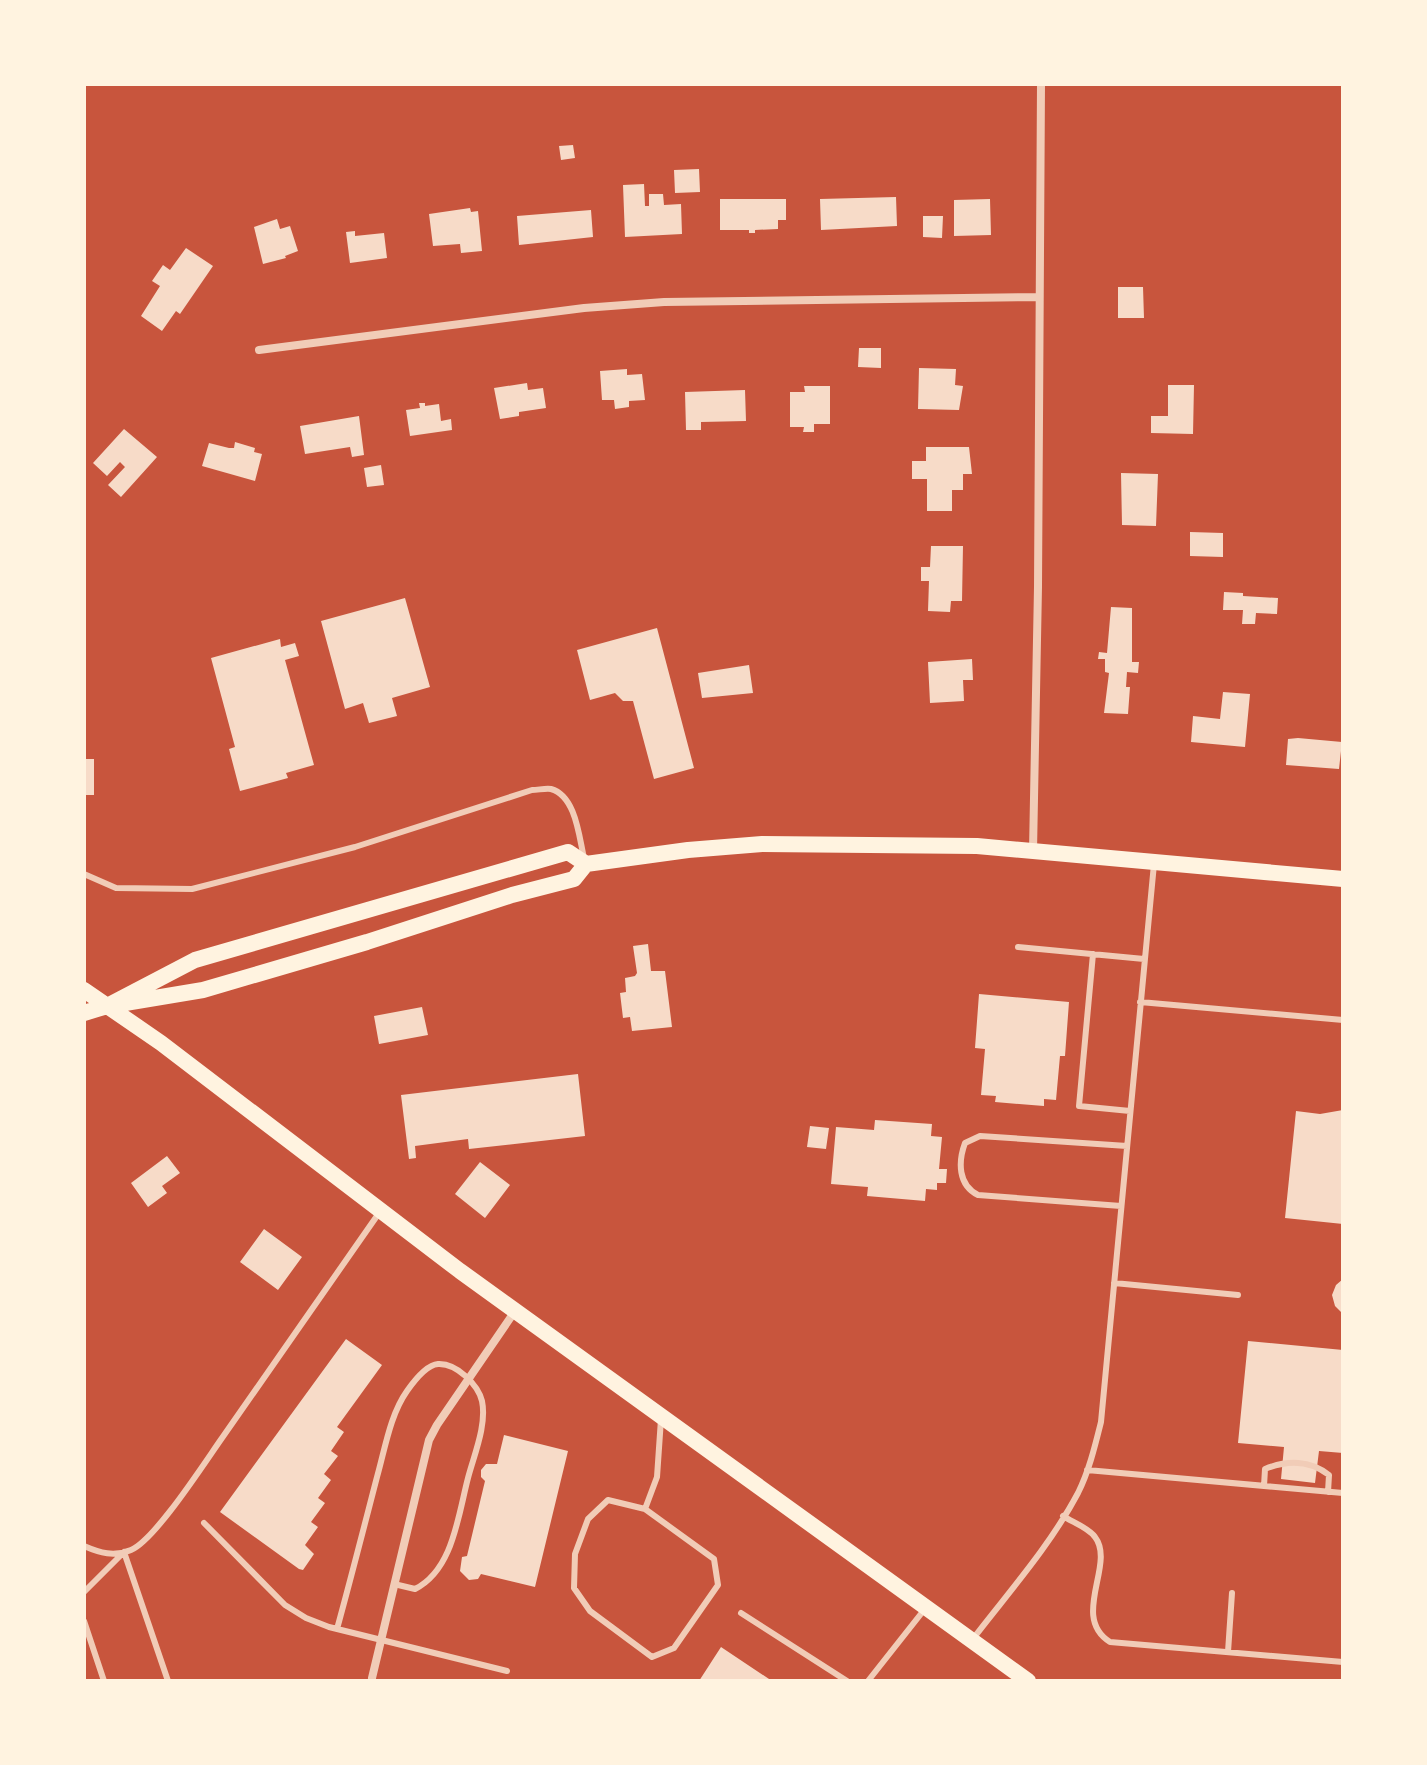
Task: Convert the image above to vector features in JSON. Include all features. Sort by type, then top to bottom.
[{"type":"main road","points":[[107,1006],[195,960],[568,852],[586,864],[762,844],[977,846],[1343,879]]},
{"type":"main road","points":[[84,1013],[107,1006],[203,990],[392,935],[512,895],[574,879],[586,864]]},
{"type":"main road","points":[[84,990],[161,1043],[515,1311],[972,1640],[1010,1675],[1028,1681]]},
{"type":"street","points":[[1033,851],[1041,84]]},
{"type":"street","points":[[259,350],[584,308],[664,302],[1039,297]]},
{"type":"street","points":[[372,1678],[429,1440],[515,1311]]},
{"type":"lane","points":[[84,874],[116,888],[192,889],[355,847],[532,790],[550,789],[561,794],[570,805],[586,864]]},
{"type":"lane","points":[[972,1640],[1078,1493],[1101,1422],[1154,861]]},
{"type":"lane","points":[[1018,947],[1144,959]]},
{"type":"lane","points":[[1093,954],[1079,1106],[1130,1111]]},
{"type":"lane","points":[[1140,1002],[1343,1020]]},
{"type":"lane","points":[[1121,1206],[978,1195],[969,1191],[961,1175],[960,1157],[965,1143],[980,1136],[1127,1146]]},
{"type":"lane","points":[[84,1592],[124,1552],[144,1541],[187,1488],[380,1211]]},
{"type":"lane","points":[[1114,1283],[1238,1295]]},
{"type":"lane","points":[[337,1629],[391,1426],[405,1393],[421,1374],[439,1364],[448,1366],[470,1379],[482,1400],[482,1423],[450,1546],[435,1574],[415,1589],[394,1584]]},
{"type":"lane","points":[[645,1509],[657,1477],[661,1416]]},
{"type":"lane","points":[[1264,1486],[1265,1469],[1283,1462],[1317,1466],[1329,1475],[1328,1492]]},
{"type":"lane","points":[[1087,1470],[1343,1493]]},
{"type":"lane","points":[[608,1500],[645,1509],[714,1559],[718,1585],[674,1648],[652,1657],[590,1611],[574,1588],[575,1554],[588,1519],[608,1500]]},
{"type":"lane","points":[[1063,1516],[1095,1536],[1100,1550],[1093,1621],[1098,1635],[1110,1642],[1343,1662]]},
{"type":"lane","points":[[204,1523],[285,1605],[306,1618],[337,1629],[507,1671]]},
{"type":"lane","points":[[84,1546],[101,1553],[124,1552]]},
{"type":"lane","points":[[124,1552],[168,1681]]},
{"type":"lane","points":[[1228,1652],[1232,1593]]},
{"type":"lane","points":[[868,1681],[926,1607]]},
{"type":"lane","points":[[741,1613],[847,1681]]},
{"type":"lane","points":[[84,1621],[104,1681]]},
{"type":"building","points":[[573,145],[575,158],[561,160],[559,146]]},
{"type":"building","points":[[699,169],[700,192],[675,193],[674,170]]},
{"type":"building","points":[[644,184],[645,206],[649,206],[649,194],[663,194],[664,205],[681,204],[682,234],[625,237],[623,185]]},
{"type":"building","points":[[896,197],[897,226],[821,230],[820,199]]},
{"type":"building","points":[[720,199],[786,199],[786,220],[778,220],[778,229],[755,230],[755,233],[749,233],[749,230],[720,230]]},
{"type":"building","points":[[990,199],[991,235],[954,236],[954,200]]},
{"type":"building","points":[[470,208],[471,212],[478,211],[482,251],[461,253],[460,244],[433,246],[429,214]]},
{"type":"building","points":[[591,210],[593,237],[519,245],[517,216]]},
{"type":"building","points":[[923,216],[943,216],[942,238],[923,237]]},
{"type":"building","points":[[277,219],[280,229],[290,226],[298,251],[263,264],[254,227]]},
{"type":"building","points":[[355,231],[355,236],[384,233],[387,258],[350,263],[346,232]]},
{"type":"building","points":[[186,248],[213,266],[180,314],[176,311],[162,331],[141,316],[160,286],[152,281],[163,265],[170,270]]},
{"type":"building","points":[[1118,287],[1143,287],[1144,318],[1118,318]]},
{"type":"building","points":[[859,348],[881,348],[881,368],[858,367]]},
{"type":"building","points":[[919,368],[956,369],[955,385],[963,386],[959,410],[918,409]]},
{"type":"building","points":[[627,369],[627,375],[642,374],[645,400],[629,401],[629,407],[615,409],[614,400],[602,400],[600,371]]},
{"type":"building","points":[[527,383],[528,390],[543,388],[546,408],[500,419],[494,388]]},
{"type":"building","points":[[1168,385],[1194,385],[1193,434],[1151,433],[1151,416],[1168,416]]},
{"type":"building","points":[[804,386],[830,386],[830,424],[814,424],[814,432],[803,432],[804,427],[790,427],[790,392],[805,392]]},
{"type":"building","points":[[745,390],[746,421],[701,422],[701,430],[686,430],[685,392]]},
{"type":"building","points":[[419,403],[425,403],[425,406],[439,404],[441,421],[451,419],[452,430],[410,436],[406,410],[420,408]]},
{"type":"building","points":[[359,416],[364,455],[352,457],[350,447],[305,454],[300,426]]},
{"type":"building","points":[[124,429],[157,457],[121,497],[108,485],[125,467],[120,462],[107,476],[93,463]]},
{"type":"building","points":[[235,442],[255,448],[254,452],[262,454],[255,481],[202,466],[209,443],[234,448]]},
{"type":"building","points":[[926,447],[969,447],[972,474],[963,474],[963,490],[952,490],[952,511],[927,511],[927,479],[912,479],[912,461],[926,461]]},
{"type":"building","points":[[381,465],[384,485],[367,487],[364,468]]},
{"type":"building","points":[[1121,473],[1158,474],[1156,526],[1122,525]]},
{"type":"building","points":[[1190,532],[1223,533],[1223,557],[1190,556]]},
{"type":"building","points":[[931,546],[963,546],[962,601],[951,601],[950,612],[928,611],[929,581],[921,581],[921,567],[930,567]]},
{"type":"building","points":[[1224,592],[1278,598],[1277,614],[1256,613],[1255,624],[1242,624],[1243,610],[1223,610]]},
{"type":"building","points":[[405,598],[430,687],[392,698],[397,716],[369,723],[363,703],[345,709],[321,621]]},
{"type":"building","points":[[1111,607],[1132,608],[1132,662],[1139,662],[1138,673],[1127,672],[1126,687],[1130,687],[1128,714],[1104,713],[1109,673],[1105,672],[1105,659],[1098,659],[1099,652],[1107,653]]},
{"type":"building","points":[[657,628],[694,768],[654,779],[633,701],[623,701],[615,693],[590,700],[577,650]]},
{"type":"building","points":[[280,639],[281,647],[295,643],[299,656],[285,660],[314,765],[286,773],[288,778],[240,791],[229,749],[235,747],[211,658]]},
{"type":"building","points":[[972,659],[973,680],[963,680],[964,701],[930,703],[928,662]]},
{"type":"building","points":[[749,665],[753,693],[702,698],[698,673]]},
{"type":"building","points":[[1223,692],[1250,694],[1245,747],[1191,742],[1193,716],[1220,719]]},
{"type":"building","points":[[1288,739],[1342,742],[1339,769],[1286,765]]},
{"type":"building","points":[[84,759],[94,759],[94,795],[84,795]]},
{"type":"building","points":[[648,944],[651,971],[665,971],[672,1027],[632,1031],[630,1017],[623,1018],[620,993],[626,992],[625,978],[637,973],[633,946]]},
{"type":"building","points":[[979,994],[1069,1002],[1065,1056],[1060,1056],[1056,1100],[1044,1099],[1044,1106],[995,1102],[996,1096],[981,1095],[985,1049],[975,1048]]},
{"type":"building","points":[[422,1007],[428,1035],[379,1044],[374,1016]]},
{"type":"building","points":[[578,1074],[585,1136],[469,1149],[468,1139],[415,1146],[416,1158],[409,1159],[401,1095]]},
{"type":"building","points":[[1343,1110],[1343,1224],[1285,1218],[1296,1111],[1320,1114]]},
{"type":"building","points":[[875,1120],[932,1124],[931,1136],[942,1137],[939,1169],[947,1169],[946,1183],[937,1183],[937,1190],[926,1189],[925,1201],[867,1196],[868,1187],[831,1184],[836,1127],[874,1130]]},
{"type":"building","points":[[810,1126],[829,1128],[826,1149],[807,1147]]},
{"type":"building","points":[[167,1156],[180,1173],[162,1186],[167,1193],[148,1207],[131,1183]]},
{"type":"building","points":[[480,1162],[510,1185],[485,1218],[455,1194]]},
{"type":"building","points":[[264,1229],[302,1257],[278,1290],[240,1262]]},
{"type":"building","points":[[1343,1279],[1343,1314],[1335,1306],[1332,1295]]},
{"type":"building","points":[[346,1339],[382,1365],[337,1427],[344,1432],[331,1451],[338,1456],[324,1474],[331,1480],[318,1498],[325,1503],[311,1522],[318,1527],[305,1545],[314,1554],[303,1570],[220,1512]]},
{"type":"building","points":[[1248,1341],[1343,1350],[1343,1453],[1319,1451],[1315,1483],[1281,1479],[1284,1447],[1238,1443]]},
{"type":"building","points":[[504,1435],[568,1451],[535,1587],[481,1574],[478,1579],[469,1580],[460,1571],[462,1557],[467,1556],[485,1481],[481,1470],[486,1464],[497,1464]]},
{"type":"building","points":[[721,1647],[772,1681],[699,1681]]}]
